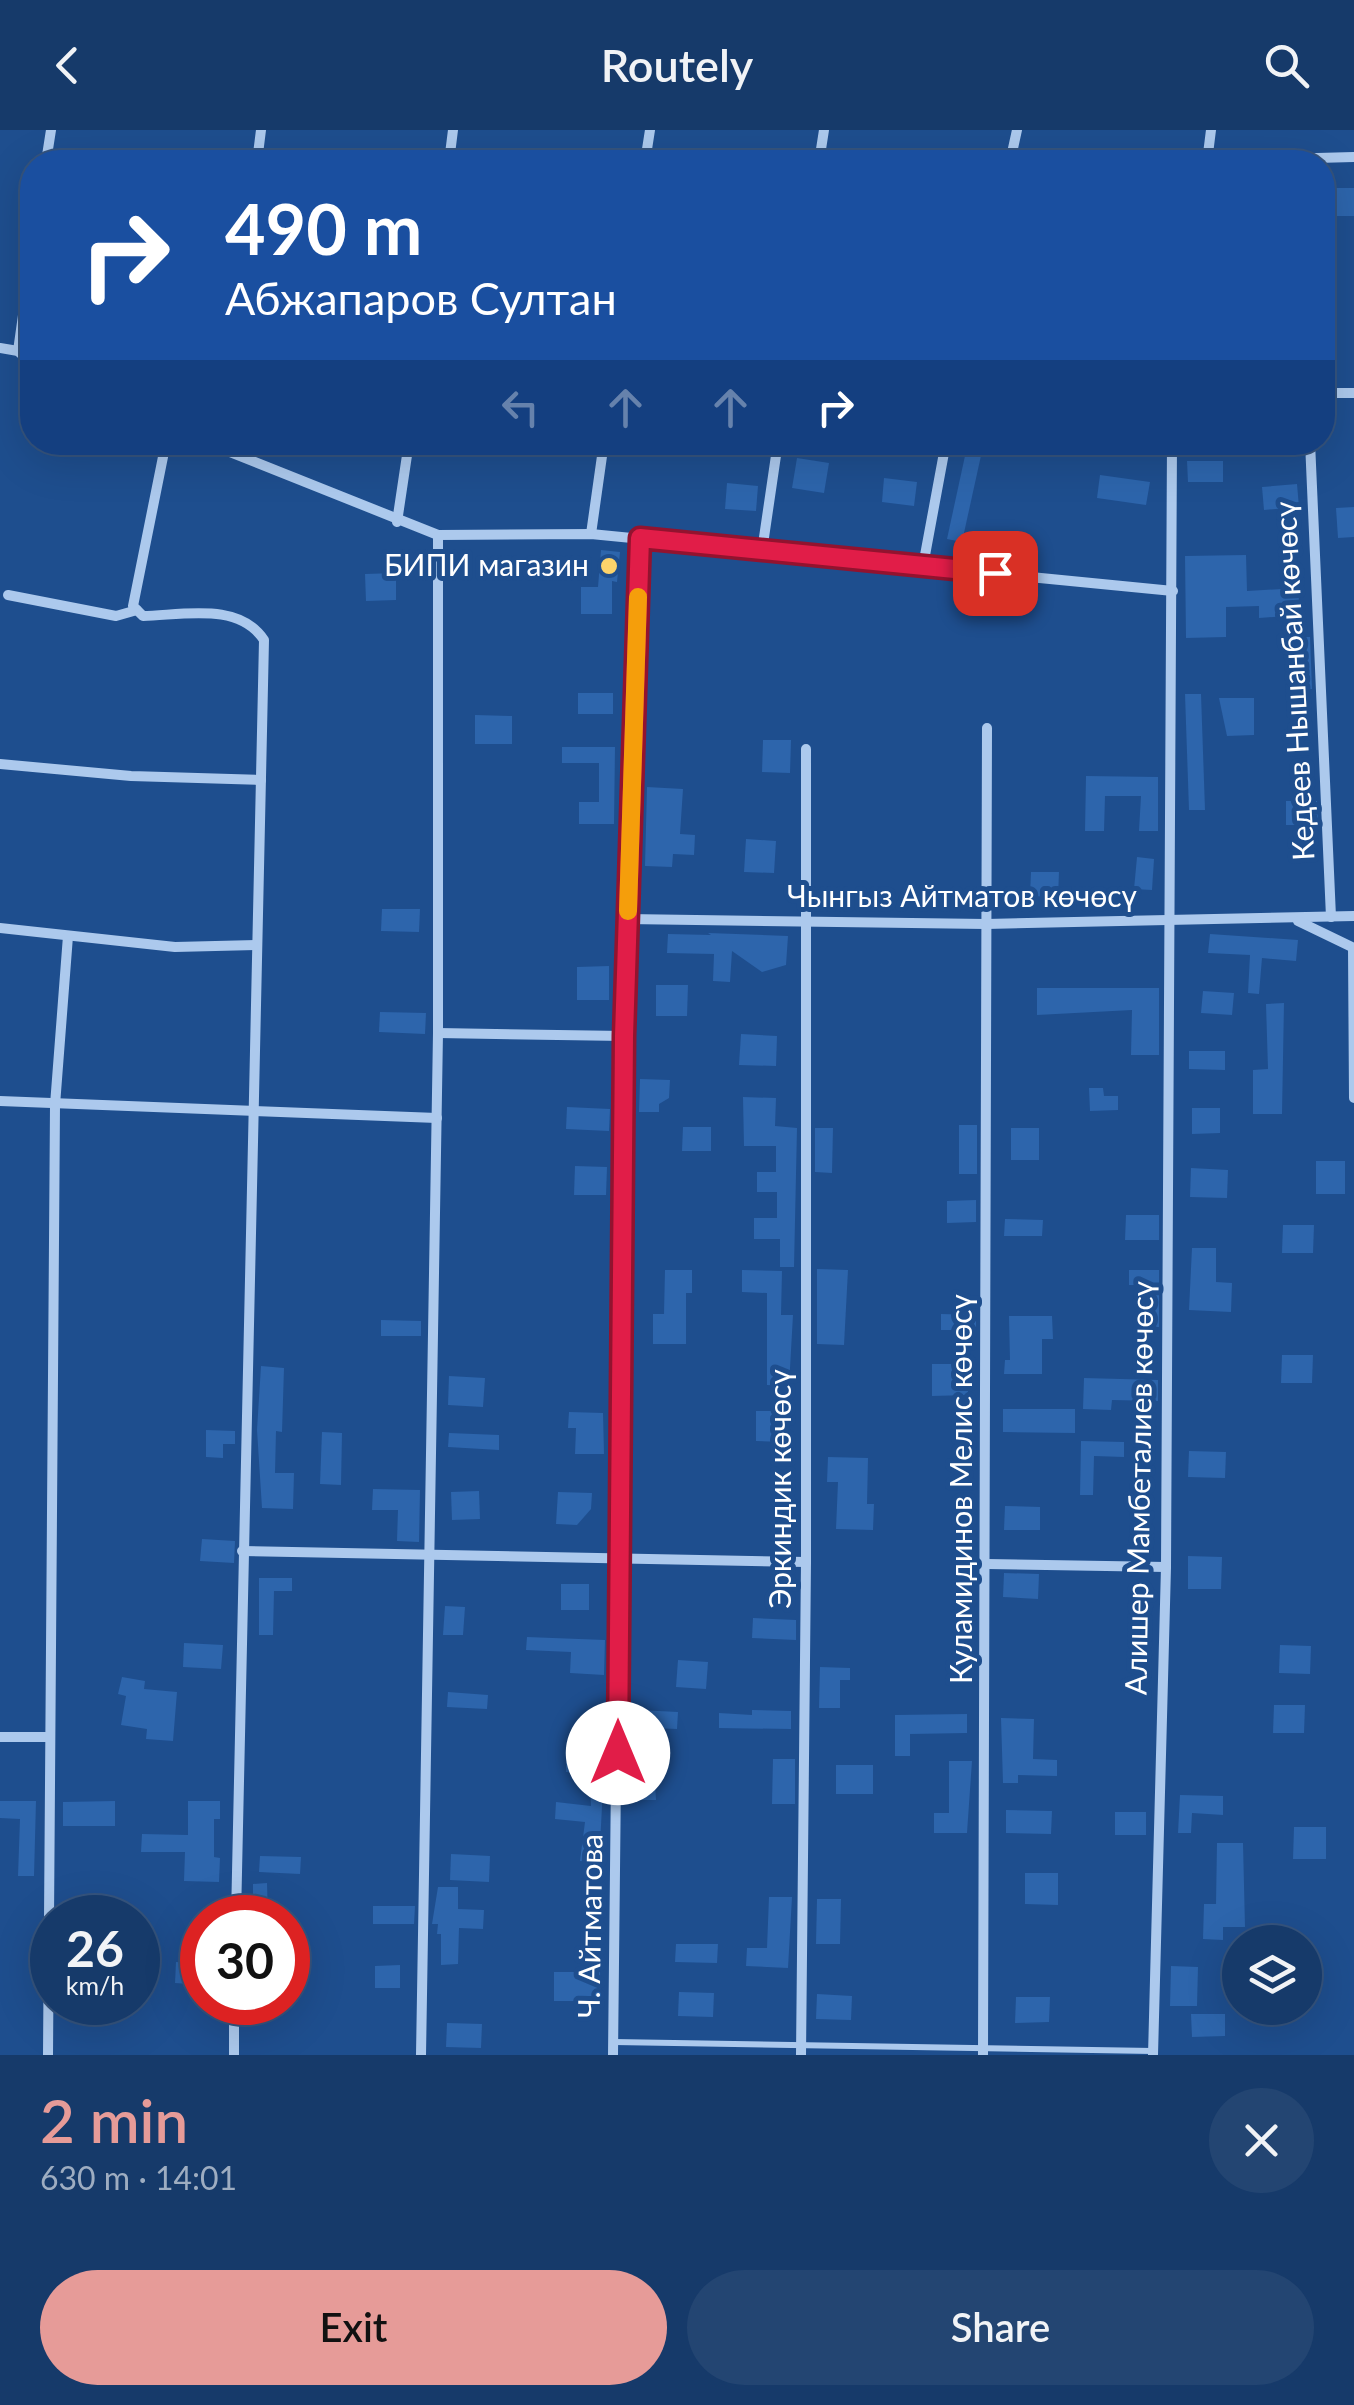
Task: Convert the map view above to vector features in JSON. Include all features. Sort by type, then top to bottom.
[{"type":"street","points":[[0,348],[18,351],[20,337]]},
{"type":"street","points":[[163,455],[134,606],[143,616],[234,615],[252,622],[264,640],[236,1895]]},
{"type":"street","points":[[241,455],[397,522],[438,535],[591,534],[1174,591]]},
{"type":"street","points":[[397,522],[406,455]]},
{"type":"street","points":[[591,534],[602,455]]},
{"type":"street","points":[[762,551],[776,455]]},
{"type":"street","points":[[924,566],[944,455]]},
{"type":"street","name":"Алишер Мамбеталиев көчөсү","points":[[1153,2053],[1166,1567],[1172,455]]},
{"type":"street","name":"Кедеев Нышанбай көчөсү","points":[[1311,455],[1331,917]]},
{"type":"street","points":[[421,2055],[438,1033],[438,535]]},
{"type":"street","name":"Ч. Айтматова","points":[[613,2055],[624,1036],[640,538]]},
{"type":"street","points":[[8,595],[116,616],[137,610]]},
{"type":"street","name":"Куламидинов Мелис көчөсү","points":[[983,2051],[987,728]]},
{"type":"street","name":"Эркиндик көчөсү","points":[[800,2051],[806,1562],[806,749]]},
{"type":"street","points":[[0,764],[131,776],[261,780]]},
{"type":"street","name":"Чынгыз Айтматов көчөсү","points":[[627,920],[986,924],[1354,916]]},
{"type":"street","name":"Чынгыз Айтматов көчөсү","points":[[1297,920],[1353,948]]},
{"type":"street","points":[[0,928],[175,947],[257,945]]},
{"type":"street","points":[[48,2055],[55,1105],[68,936]]},
{"type":"street","points":[[1353,948],[1354,1098]]},
{"type":"street","points":[[438,1033],[624,1036]]},
{"type":"street","points":[[0,1101],[437,1118]]},
{"type":"street","points":[[242,1552],[806,1562]]},
{"type":"street","points":[[987,1564],[1166,1567]]},
{"type":"street","points":[[0,1737],[48,1737]]},
{"type":"street","points":[[234,2025],[234,2055]]},
{"type":"lane","points":[[614,2042],[800,2051],[1153,2053]]},
{"type":"building","points":[[1335,188],[1354,188],[1354,216],[1335,216]]},
{"type":"building","points":[[965,455],[981,455],[962,542],[947,539]]},
{"type":"building","points":[[797,458],[829,463],[824,493],[792,488]]},
{"type":"building","points":[[1187,461],[1223,461],[1223,482],[1188,482]]},
{"type":"building","points":[[1100,475],[1150,482],[1146,505],[1097,498]]},
{"type":"building","points":[[884,478],[917,482],[914,506],[882,502]]},
{"type":"building","points":[[727,483],[758,486],[756,511],[725,509]]},
{"type":"building","points":[[1297,484],[1299,507],[1264,510],[1262,487]]},
{"type":"building","points":[[1354,507],[1354,537],[1338,538],[1336,508]]},
{"type":"building","points":[[601,550],[620,552],[617,582],[612,581],[612,614],[581,614],[581,587],[598,587]]},
{"type":"building","points":[[1246,555],[1247,591],[1298,588],[1300,615],[1259,618],[1259,606],[1226,607],[1226,637],[1186,638],[1185,556]]},
{"type":"building","points":[[396,573],[396,600],[366,601],[365,574]]},
{"type":"building","points":[[1297,637],[1310,637],[1312,689],[1299,690]]},
{"type":"building","points":[[578,693],[613,693],[613,714],[578,714]]},
{"type":"building","points":[[1185,694],[1201,694],[1205,810],[1189,810]]},
{"type":"building","points":[[1219,698],[1254,698],[1254,735],[1227,736]]},
{"type":"building","points":[[475,715],[512,716],[512,744],[475,744]]},
{"type":"building","points":[[763,740],[791,740],[790,773],[762,772]]},
{"type":"building","points":[[562,747],[615,747],[614,824],[579,824],[579,802],[599,802],[599,763],[562,763]]},
{"type":"building","points":[[1086,776],[1158,777],[1158,831],[1139,831],[1141,796],[1105,796],[1104,831],[1085,831]]},
{"type":"building","points":[[647,787],[683,789],[680,834],[695,835],[694,855],[673,854],[672,867],[645,866]]},
{"type":"building","points":[[1286,801],[1317,801],[1318,825],[1286,825]]},
{"type":"building","points":[[746,839],[776,841],[774,873],[744,872]]},
{"type":"building","points":[[1137,857],[1154,859],[1152,890],[1134,889]]},
{"type":"building","points":[[1031,872],[1059,872],[1058,897],[1030,896]]},
{"type":"building","points":[[382,909],[420,909],[419,932],[381,931]]},
{"type":"building","points":[[708,933],[788,936],[786,965],[762,972],[732,951],[730,982],[713,981],[714,954],[667,953],[668,934],[711,935]]},
{"type":"building","points":[[1210,934],[1298,940],[1296,961],[1262,958],[1259,994],[1248,993],[1250,955],[1208,953]]},
{"type":"building","points":[[609,966],[609,1000],[577,1000],[577,967]]},
{"type":"building","points":[[656,985],[688,985],[687,1016],[656,1016]]},
{"type":"building","points":[[1037,988],[1159,988],[1159,1055],[1131,1055],[1132,1010],[1037,1015]]},
{"type":"building","points":[[1203,991],[1234,993],[1232,1015],[1201,1013]]},
{"type":"building","points":[[1284,1003],[1282,1114],[1253,1114],[1253,1070],[1268,1069],[1266,1004]]},
{"type":"building","points":[[380,1012],[426,1013],[425,1034],[379,1032]]},
{"type":"building","points":[[741,1034],[777,1036],[776,1066],[739,1065]]},
{"type":"building","points":[[1189,1051],[1225,1051],[1225,1070],[1189,1069]]},
{"type":"building","points":[[640,1079],[670,1080],[669,1098],[659,1104],[659,1112],[639,1112]]},
{"type":"building","points":[[1089,1088],[1103,1088],[1104,1096],[1118,1096],[1118,1110],[1090,1111]]},
{"type":"building","points":[[743,1097],[776,1098],[775,1126],[797,1128],[794,1267],[780,1267],[780,1239],[754,1239],[754,1218],[777,1218],[777,1192],[757,1192],[757,1172],[776,1172],[776,1146],[744,1146]]},
{"type":"building","points":[[567,1107],[610,1109],[609,1131],[566,1129]]},
{"type":"building","points":[[1192,1108],[1220,1108],[1220,1133],[1192,1134]]},
{"type":"building","points":[[959,1125],[977,1125],[977,1174],[959,1174]]},
{"type":"building","points":[[683,1127],[711,1127],[711,1151],[682,1151]]},
{"type":"building","points":[[815,1128],[833,1128],[832,1173],[815,1172]]},
{"type":"building","points":[[1011,1128],[1039,1128],[1039,1160],[1011,1160]]},
{"type":"building","points":[[1316,1161],[1345,1161],[1345,1194],[1316,1194]]},
{"type":"building","points":[[575,1166],[607,1167],[606,1195],[574,1195]]},
{"type":"building","points":[[1191,1168],[1228,1170],[1227,1198],[1190,1197]]},
{"type":"building","points":[[976,1200],[976,1222],[947,1223],[947,1201]]},
{"type":"building","points":[[1126,1215],[1159,1215],[1159,1240],[1125,1240]]},
{"type":"building","points":[[1005,1219],[1043,1220],[1042,1236],[1004,1236]]},
{"type":"building","points":[[1283,1225],[1314,1225],[1313,1253],[1282,1253]]},
{"type":"building","points":[[1192,1248],[1216,1248],[1216,1282],[1232,1283],[1231,1312],[1189,1310]]},
{"type":"building","points":[[817,1269],[848,1270],[844,1345],[817,1344]]},
{"type":"building","points":[[665,1270],[692,1270],[692,1293],[686,1293],[686,1344],[653,1344],[653,1314],[664,1314]]},
{"type":"building","points":[[742,1270],[782,1271],[781,1315],[793,1315],[789,1386],[767,1385],[767,1293],[742,1292]]},
{"type":"building","points":[[1129,1270],[1159,1270],[1159,1327],[1136,1327],[1136,1312],[1147,1312],[1147,1285],[1129,1285]]},
{"type":"building","points":[[941,1314],[976,1315],[976,1330],[941,1330]]},
{"type":"building","points":[[1009,1316],[1052,1316],[1053,1339],[1042,1339],[1042,1374],[1004,1374],[1005,1360],[1010,1360]]},
{"type":"building","points":[[381,1320],[421,1321],[421,1336],[381,1336]]},
{"type":"building","points":[[1282,1355],[1313,1355],[1312,1383],[1281,1383]]},
{"type":"building","points":[[932,1364],[968,1364],[968,1395],[932,1396]]},
{"type":"building","points":[[261,1366],[284,1368],[282,1432],[276,1431],[275,1473],[294,1473],[293,1509],[262,1508],[257,1430]]},
{"type":"building","points":[[449,1376],[485,1378],[483,1407],[448,1405]]},
{"type":"building","points":[[1084,1378],[1158,1380],[1158,1401],[1112,1400],[1111,1410],[1083,1409]]},
{"type":"building","points":[[1003,1409],[1075,1409],[1075,1433],[1003,1432]]},
{"type":"building","points":[[756,1411],[784,1411],[783,1442],[756,1441]]},
{"type":"building","points":[[569,1412],[603,1413],[604,1454],[575,1454],[576,1428],[568,1428]]},
{"type":"building","points":[[206,1430],[235,1431],[235,1444],[223,1444],[223,1458],[206,1457]]},
{"type":"building","points":[[322,1432],[342,1433],[341,1485],[320,1484]]},
{"type":"building","points":[[449,1433],[499,1435],[499,1450],[448,1447]]},
{"type":"building","points":[[1081,1441],[1124,1442],[1124,1457],[1094,1456],[1093,1495],[1080,1495]]},
{"type":"building","points":[[1189,1451],[1226,1452],[1225,1478],[1188,1477]]},
{"type":"building","points":[[828,1457],[868,1458],[867,1504],[874,1504],[873,1530],[836,1529],[838,1482],[827,1482]]},
{"type":"building","points":[[373,1489],[420,1490],[419,1542],[397,1541],[398,1510],[372,1510]]},
{"type":"building","points":[[479,1491],[480,1519],[452,1520],[451,1492]]},
{"type":"building","points":[[558,1492],[592,1493],[591,1509],[577,1525],[556,1524]]},
{"type":"building","points":[[1005,1506],[1040,1507],[1040,1530],[1004,1530]]},
{"type":"building","points":[[202,1539],[235,1541],[234,1563],[200,1561]]},
{"type":"building","points":[[1188,1556],[1222,1557],[1221,1589],[1188,1589]]},
{"type":"building","points":[[1004,1573],[1039,1574],[1038,1599],[1003,1597]]},
{"type":"building","points":[[259,1578],[292,1578],[292,1591],[274,1591],[273,1635],[259,1635]]},
{"type":"building","points":[[561,1584],[589,1584],[589,1610],[561,1610]]},
{"type":"building","points":[[445,1606],[465,1607],[463,1635],[443,1635]]},
{"type":"building","points":[[753,1618],[796,1620],[796,1640],[752,1638]]},
{"type":"building","points":[[527,1637],[605,1640],[604,1675],[570,1673],[571,1652],[526,1650]]},
{"type":"building","points":[[184,1643],[223,1645],[221,1669],[183,1667]]},
{"type":"building","points":[[1280,1645],[1311,1646],[1310,1674],[1279,1673]]},
{"type":"building","points":[[678,1660],[708,1662],[706,1689],[676,1687]]},
{"type":"building","points":[[820,1667],[850,1668],[850,1680],[840,1680],[840,1708],[819,1708]]},
{"type":"building","points":[[122,1677],[145,1681],[144,1689],[177,1692],[173,1741],[146,1739],[147,1729],[121,1725],[126,1696],[118,1694]]},
{"type":"building","points":[[448,1692],[488,1695],[487,1709],[447,1707]]},
{"type":"building","points":[[1274,1705],[1305,1705],[1304,1733],[1273,1733]]},
{"type":"building","points":[[638,1710],[678,1712],[677,1729],[652,1728],[656,1800],[637,1800]]},
{"type":"building","points":[[752,1710],[791,1711],[791,1729],[719,1728],[719,1713],[752,1715]]},
{"type":"building","points":[[967,1714],[967,1733],[910,1734],[910,1756],[895,1756],[895,1715]]},
{"type":"building","points":[[1001,1718],[1034,1719],[1033,1759],[1057,1760],[1057,1776],[1018,1775],[1018,1783],[1003,1783]]},
{"type":"building","points":[[566,1750],[605,1751],[599,1863],[580,1861],[585,1822],[555,1819],[556,1802],[591,1806],[590,1773],[566,1772]]},
{"type":"building","points":[[773,1759],[795,1759],[795,1804],[772,1804]]},
{"type":"building","points":[[949,1761],[972,1761],[967,1833],[934,1833],[934,1813],[949,1813]]},
{"type":"building","points":[[836,1765],[873,1765],[873,1794],[836,1794]]},
{"type":"building","points":[[1180,1795],[1223,1796],[1223,1815],[1192,1813],[1191,1833],[1178,1833]]},
{"type":"building","points":[[0,1801],[36,1801],[34,1876],[18,1876],[20,1819],[0,1818]]},
{"type":"building","points":[[115,1801],[115,1826],[63,1826],[63,1802]]},
{"type":"building","points":[[188,1801],[220,1801],[220,1819],[214,1819],[214,1857],[220,1858],[219,1882],[184,1881],[185,1852],[141,1852],[142,1834],[188,1835]]},
{"type":"building","points":[[1006,1810],[1052,1811],[1051,1834],[1006,1833]]},
{"type":"building","points":[[1115,1812],[1146,1812],[1146,1835],[1115,1835]]},
{"type":"building","points":[[1294,1827],[1326,1827],[1326,1859],[1293,1859]]},
{"type":"building","points":[[1217,1843],[1243,1843],[1245,1925],[1222,1925],[1222,1940],[1203,1939],[1204,1904],[1216,1904]]},
{"type":"building","points":[[451,1854],[490,1856],[489,1882],[450,1880]]},
{"type":"building","points":[[260,1856],[301,1857],[300,1874],[259,1872]]},
{"type":"building","points":[[1025,1873],[1058,1873],[1058,1905],[1025,1904]]},
{"type":"building","points":[[267,1883],[267,1895],[253,1895],[253,1884]]},
{"type":"building","points":[[438,1887],[458,1887],[458,1909],[484,1910],[483,1929],[459,1928],[458,1964],[441,1965],[441,1934],[437,1934],[438,1924],[432,1924]]},
{"type":"building","points":[[769,1897],[792,1897],[788,1968],[746,1966],[747,1948],[767,1948]]},
{"type":"building","points":[[817,1899],[841,1899],[840,1944],[816,1944]]},
{"type":"building","points":[[373,1906],[415,1906],[414,1924],[373,1924]]},
{"type":"building","points":[[676,1944],[718,1944],[717,1963],[675,1962]]},
{"type":"building","points":[[176,1962],[180,1962],[180,1983],[175,1983]]},
{"type":"building","points":[[400,1965],[400,1988],[375,1988],[375,1966]]},
{"type":"building","points":[[1171,1966],[1198,1967],[1197,2006],[1170,2006]]},
{"type":"building","points":[[554,1972],[600,1972],[601,2001],[554,2001]]},
{"type":"building","points":[[679,1992],[714,1993],[713,2017],[678,2016]]},
{"type":"building","points":[[817,1994],[852,1996],[851,2020],[816,2019]]},
{"type":"building","points":[[1016,1997],[1050,1997],[1049,2022],[1015,2023]]},
{"type":"building","points":[[1191,2014],[1222,2014],[1225,2036],[1192,2037]]},
{"type":"building","points":[[447,2023],[482,2024],[481,2048],[446,2047]]},
{"type":"slow traffic","points":[[628,911],[638,597]]},
{"type":"place","name":"БИПИ магазин","points":[[609,566]]},
{"type":"route","points":[[618,1753],[624,1036],[640,538],[995,573]]}]
